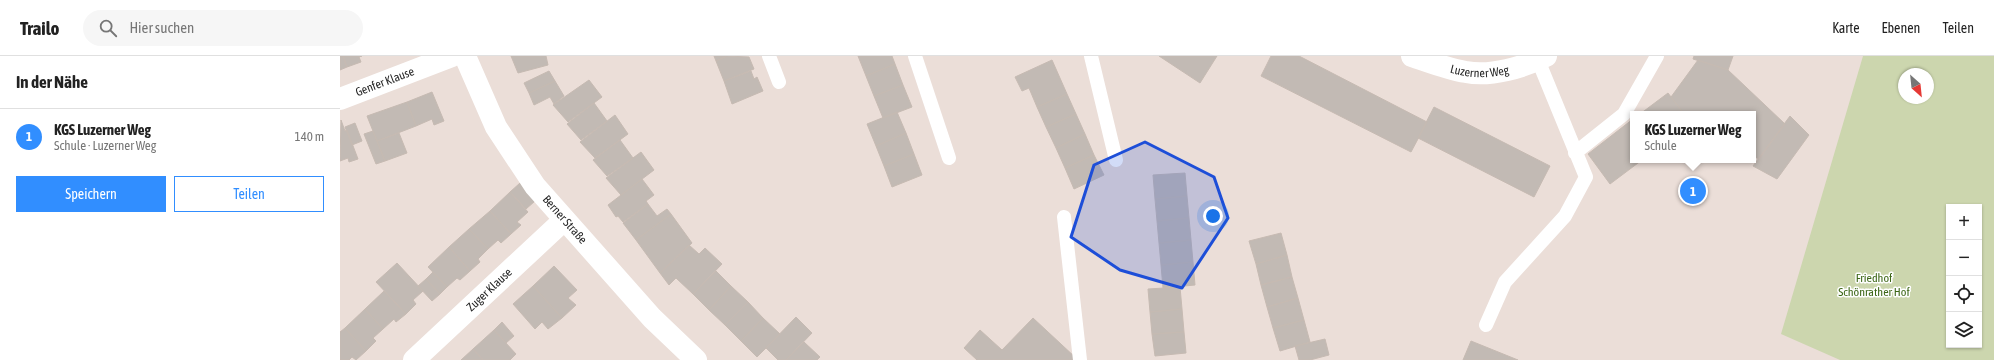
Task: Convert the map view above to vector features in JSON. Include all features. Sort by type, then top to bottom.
[{"type":"street","name":"Genfer Klause","points":[[340,99],[452,56]]},
{"type":"street","name":"Berner Straße","points":[[465,56],[496,127],[535,186],[652,318],[696,360]]},
{"type":"street","name":"Luzerner Weg","points":[[1412,56],[1467,73],[1504,71],[1542,58]]},
{"type":"street","name":"Zuger Klause","points":[[414,360],[564,220]]},
{"type":"lane","points":[[769,56],[779,82]]},
{"type":"lane","points":[[915,56],[949,158]]},
{"type":"lane","points":[[1090,56],[1116,160]]},
{"type":"lane","points":[[1575,153],[1624,114],[1657,56]]},
{"type":"lane","points":[[1486,325],[1505,282],[1565,216],[1586,177],[1575,153],[1542,58]]},
{"type":"lane","points":[[1064,216],[1080,360]]},
{"type":"highlighted area","points":[[1145,142],[1214,177],[1228,218],[1182,288],[1120,270],[1071,237],[1094,165]]},
{"type":"green space","name":"Friedhof Schönrather Hof","points":[[1863,56],[1994,56],[1994,360],[1840,360],[1781,334]]},
{"type":"building","points":[[340,56],[343,56],[347,67],[340,70]]},
{"type":"building","points":[[343,56],[362,56],[359,57],[361,62],[347,67]]},
{"type":"building","points":[[511,56],[546,56],[548,65],[518,73]]},
{"type":"building","points":[[714,56],[727,56],[716,61]]},
{"type":"building","points":[[727,56],[749,57],[754,69],[724,81],[716,61]]},
{"type":"building","points":[[858,56],[892,56],[895,64],[866,76]]},
{"type":"building","points":[[1159,56],[1217,56],[1200,83]]},
{"type":"building","points":[[1271,56],[1299,56],[1427,122],[1411,152],[1261,76]]},
{"type":"building","points":[[1694,56],[1733,56],[1728,70],[1693,59]]},
{"type":"building","points":[[1052,60],[1067,94],[1037,107],[1029,88],[1022,91],[1015,77]]},
{"type":"building","points":[[1698,60],[1728,70],[1785,124],[1759,159],[1756,158],[1756,111],[1682,111],[1671,97]]},
{"type":"building","points":[[895,64],[903,85],[874,96],[866,76]]},
{"type":"building","points":[[549,71],[555,81],[529,93],[524,83]]},
{"type":"building","points":[[751,71],[754,79],[757,77],[763,91],[732,104],[724,81]]},
{"type":"building","points":[[589,80],[602,97],[568,122],[553,105]]},
{"type":"building","points":[[555,81],[564,96],[554,104],[550,97],[534,105],[529,93]]},
{"type":"building","points":[[903,85],[912,107],[883,118],[874,96]]},
{"type":"building","points":[[432,92],[444,121],[434,125],[432,119],[416,126],[407,102]]},
{"type":"building","points":[[1668,93],[1682,111],[1644,111]]},
{"type":"building","points":[[1067,94],[1076,114],[1046,127],[1037,107]]},
{"type":"building","points":[[407,102],[416,126],[377,141],[367,116]]},
{"type":"building","points":[[594,103],[607,121],[581,140],[567,124]]},
{"type":"building","points":[[1434,107],[1550,166],[1534,197],[1418,138]]},
{"type":"building","points":[[897,112],[906,133],[876,146],[867,124]]},
{"type":"building","points":[[1076,114],[1085,134],[1056,148],[1046,127]]},
{"type":"building","points":[[615,115],[628,134],[595,158],[580,142]]},
{"type":"building","points":[[1790,116],[1809,135],[1777,179],[1753,166]]},
{"type":"building","points":[[341,120],[345,131],[347,130],[358,159],[349,162],[348,158],[340,161]]},
{"type":"building","points":[[1630,121],[1630,163],[1638,163],[1610,184],[1588,154]]},
{"type":"building","points":[[355,123],[362,141],[352,145],[345,127]]},
{"type":"building","points":[[373,131],[385,161],[376,164],[364,134]]},
{"type":"building","points":[[399,133],[407,153],[385,161],[377,141]]},
{"type":"building","points":[[906,133],[914,154],[884,166],[876,146]]},
{"type":"building","points":[[1085,134],[1094,155],[1065,168],[1056,148]]},
{"type":"building","points":[[620,140],[633,158],[607,176],[593,160]]},
{"type":"building","points":[[641,152],[654,170],[621,195],[606,178]]},
{"type":"building","points":[[914,154],[922,175],[892,187],[884,166]]},
{"type":"building","points":[[1094,155],[1104,175],[1074,189],[1065,168]]},
{"type":"building","points":[[1185,173],[1187,196],[1155,199],[1153,175]]},
{"type":"building","points":[[642,179],[654,195],[646,201],[648,204],[623,222],[618,216],[616,217],[608,205]]},
{"type":"building","points":[[520,183],[535,201],[526,209],[510,192]]},
{"type":"building","points":[[510,192],[528,212],[517,222],[521,225],[511,234],[490,211]]},
{"type":"building","points":[[1187,196],[1189,218],[1157,221],[1155,199]]},
{"type":"building","points":[[648,204],[657,216],[667,209],[671,214],[636,240],[623,223]]},
{"type":"building","points":[[490,211],[511,234],[501,243],[498,240],[488,249],[469,229]]},
{"type":"building","points":[[671,214],[692,243],[660,273],[636,240]]},
{"type":"building","points":[[1189,218],[1191,240],[1159,243],[1157,221]]},
{"type":"building","points":[[469,229],[488,249],[478,259],[480,262],[470,271],[449,247]]},
{"type":"building","points":[[1281,233],[1287,255],[1256,264],[1249,241]]},
{"type":"building","points":[[1191,240],[1193,262],[1161,265],[1159,243]]},
{"type":"building","points":[[689,245],[699,254],[705,248],[722,264],[693,294],[676,278],[669,285],[660,273]]},
{"type":"building","points":[[449,247],[470,271],[460,280],[457,278],[447,287],[428,267]]},
{"type":"building","points":[[1287,255],[1292,277],[1261,285],[1256,264]]},
{"type":"building","points":[[1193,262],[1195,285],[1163,288],[1161,265]]},
{"type":"building","points":[[397,263],[423,291],[413,300],[416,304],[406,314],[376,282]]},
{"type":"building","points":[[554,266],[577,290],[568,298],[576,305],[562,318],[533,286]]},
{"type":"building","points":[[716,271],[731,286],[709,310],[693,294]]},
{"type":"building","points":[[433,272],[447,287],[440,294],[426,279]]},
{"type":"building","points":[[1292,277],[1298,298],[1267,307],[1261,285]]},
{"type":"building","points":[[426,279],[440,294],[432,301],[418,286]]},
{"type":"building","points":[[533,286],[562,318],[548,329],[542,322],[535,329],[513,304]]},
{"type":"building","points":[[731,286],[748,302],[725,325],[709,310]]},
{"type":"building","points":[[1180,287],[1182,309],[1150,312],[1148,289]]},
{"type":"building","points":[[384,291],[406,314],[396,322],[394,319],[383,329],[365,309]]},
{"type":"building","points":[[1298,298],[1304,320],[1273,328],[1267,307]]},
{"type":"building","points":[[748,302],[763,318],[741,341],[725,325]]},
{"type":"building","points":[[365,309],[383,329],[373,338],[376,341],[366,351],[345,328]]},
{"type":"building","points":[[1182,309],[1184,332],[1152,334],[1150,312]]},
{"type":"building","points":[[796,317],[812,333],[786,360],[778,360],[766,348]]},
{"type":"building","points":[[763,318],[780,334],[757,357],[741,341]]},
{"type":"building","points":[[1033,318],[1076,358],[1075,360],[977,360],[964,348],[980,330],[1002,350]]},
{"type":"building","points":[[1304,320],[1310,342],[1280,351],[1273,328]]},
{"type":"building","points":[[502,322],[514,336],[506,343],[494,330]]},
{"type":"building","points":[[345,328],[366,351],[356,360],[352,357],[349,360],[340,360],[340,332]]},
{"type":"building","points":[[494,330],[516,354],[510,360],[483,360],[473,349]]},
{"type":"building","points":[[1184,332],[1186,353],[1155,356],[1152,334]]},
{"type":"building","points":[[1325,339],[1329,355],[1310,360],[1299,360],[1295,346]]},
{"type":"building","points":[[1471,341],[1518,360],[1463,360]]},
{"type":"building","points":[[804,342],[820,357],[817,360],[786,360]]},
{"type":"building","points":[[473,349],[483,360],[461,360]]},
{"type":"place","name":"KGS Luzerner Weg","points":[[1693,191]]}]
